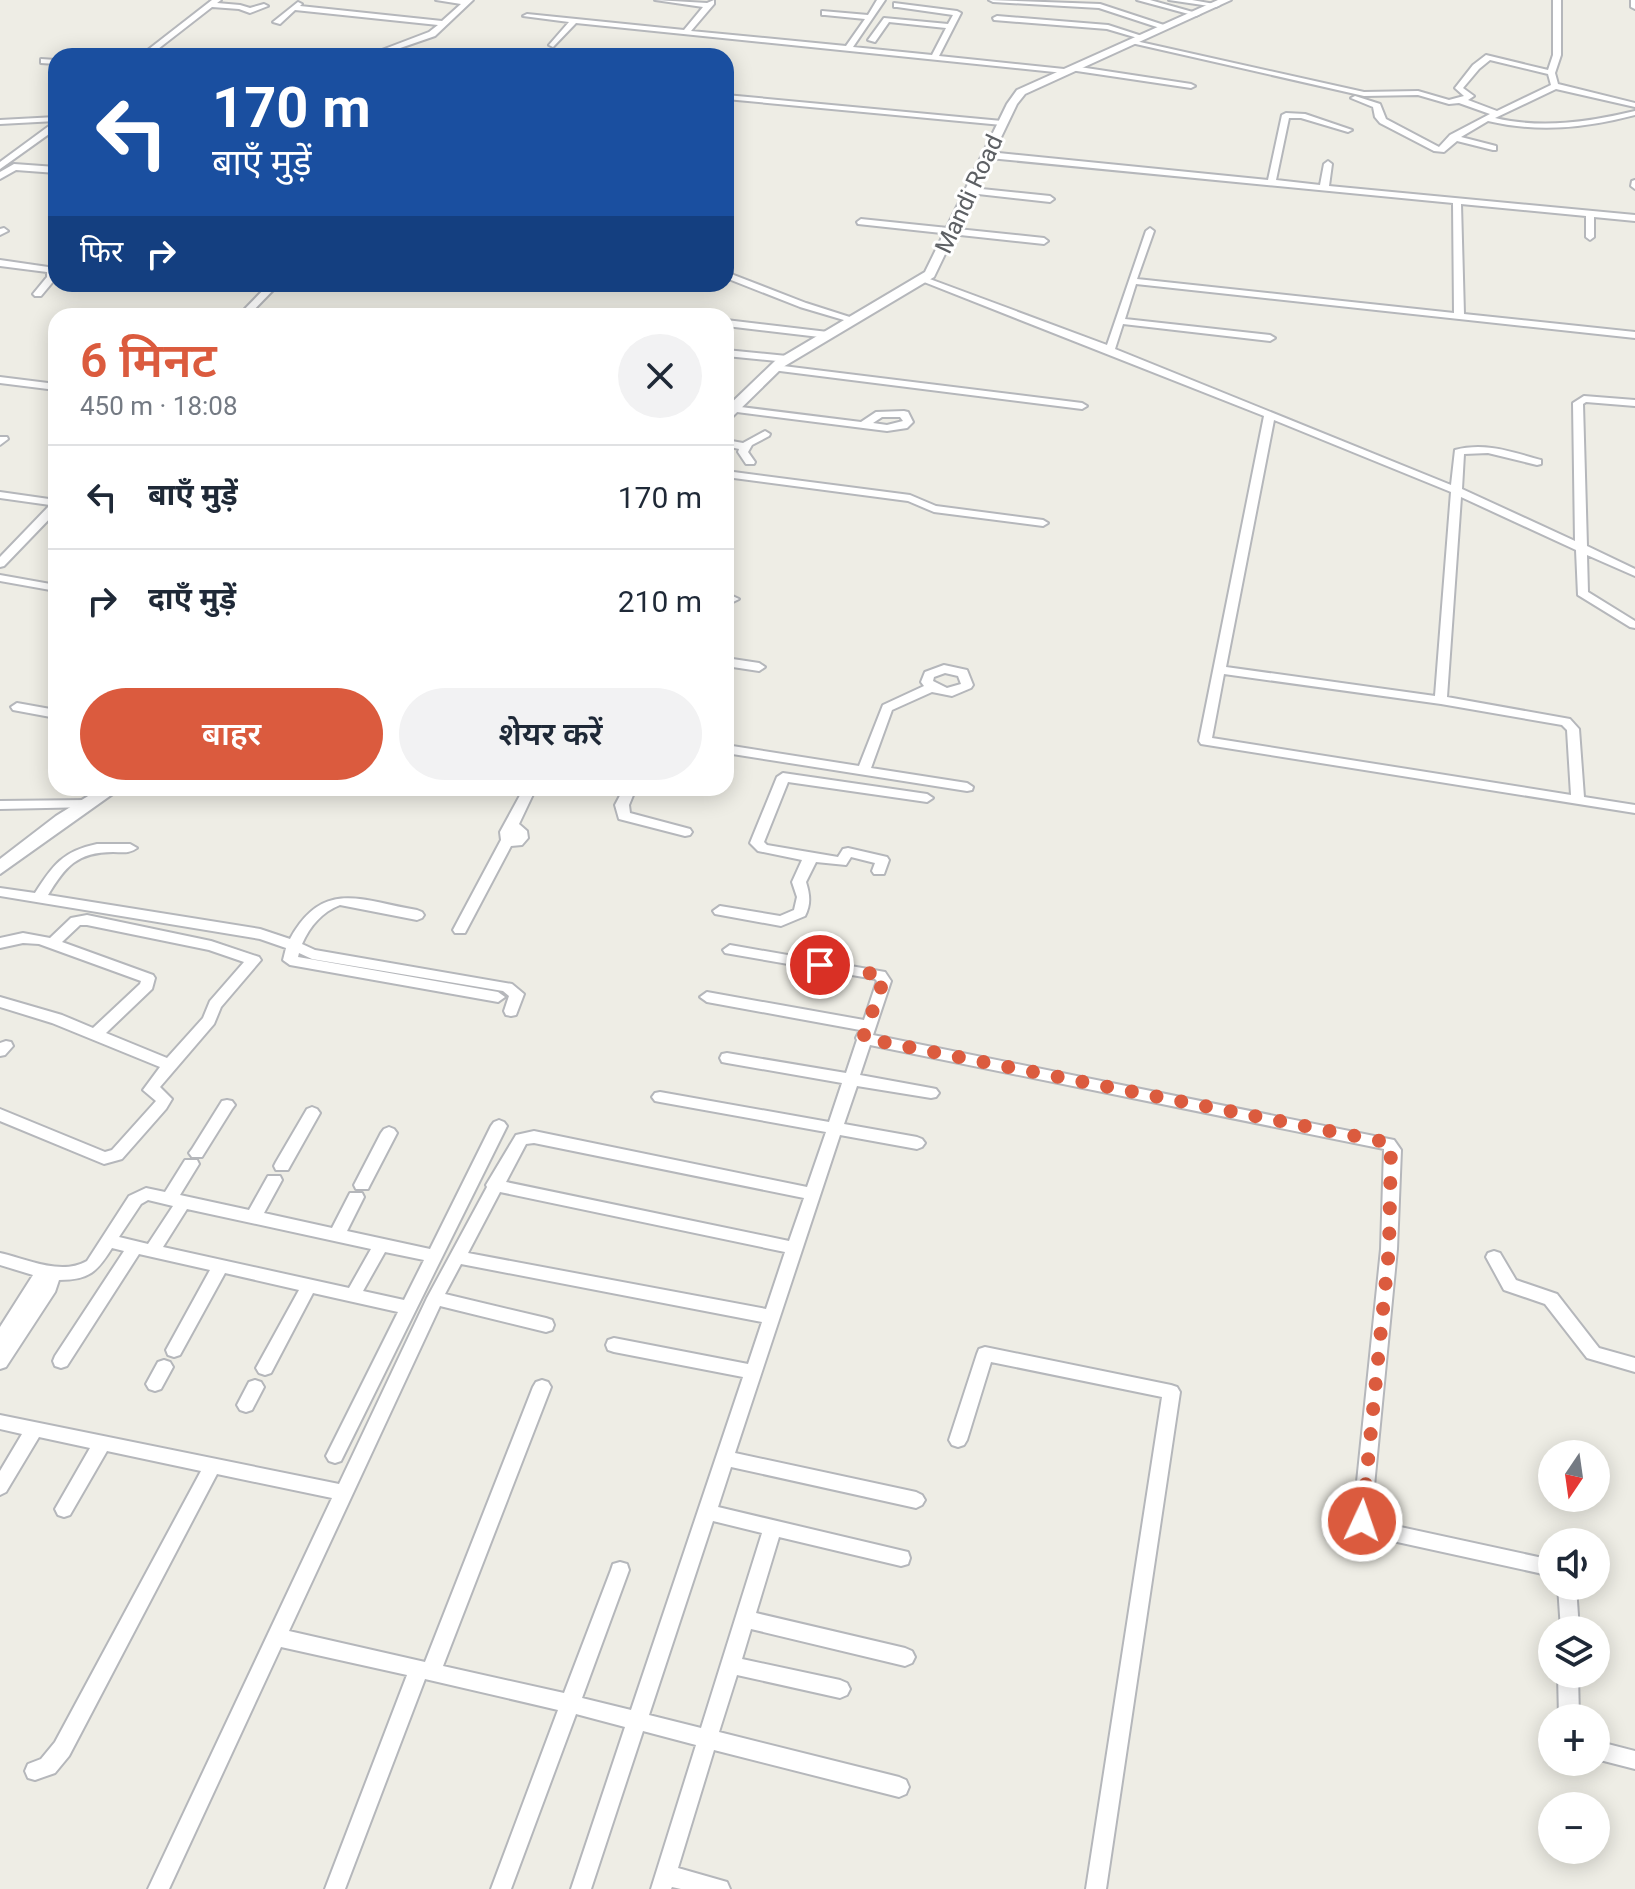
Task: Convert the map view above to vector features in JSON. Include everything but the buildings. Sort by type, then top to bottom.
[{"type":"street","points":[[277,22],[303,0]]},
{"type":"street","points":[[440,0],[467,1]]},
{"type":"street","points":[[659,0],[710,2]]},
{"type":"street","points":[[849,48],[881,0]]},
{"type":"street","points":[[993,0],[1100,6],[1166,27]]},
{"type":"street","points":[[1141,0],[1196,14]]},
{"type":"street","points":[[1172,0],[1221,3]]},
{"type":"street","points":[[1555,86],[1551,73],[1557,55],[1557,0]]},
{"type":"street","points":[[1635,0],[1635,7]]},
{"type":"street","points":[[394,48],[428,37],[467,1]]},
{"type":"street","points":[[154,48],[214,2],[250,11],[264,6]]},
{"type":"street","points":[[686,32],[710,2]]},
{"type":"street","name":"Mandi Road","points":[[734,408],[780,364],[924,280],[953,231],[1002,123],[1021,92],[1221,3]]},
{"type":"street","points":[[897,5],[957,13],[935,56]]},
{"type":"street","points":[[293,8],[443,23]]},
{"type":"street","points":[[825,13],[869,17]]},
{"type":"street","points":[[527,16],[1069,69],[1191,86]]},
{"type":"street","points":[[997,18],[1108,27],[1136,39],[1373,95],[1418,93],[1449,102],[1460,100],[1470,96],[1459,88],[1489,57],[1551,73]]},
{"type":"street","points":[[872,40],[887,20],[950,26]]},
{"type":"street","points":[[553,45],[574,21]]},
{"type":"street","points":[[44,61],[48,61]]},
{"type":"street","points":[[1337,88],[1377,106],[1383,121],[1418,138],[1432,149],[1444,148],[1453,137],[1555,86],[1635,105]]},
{"type":"street","points":[[734,98],[1002,123]]},
{"type":"street","points":[[1460,100],[1493,116],[1525,126],[1601,122],[1635,113]]},
{"type":"street","points":[[1271,184],[1286,115],[1302,116],[1348,130]]},
{"type":"street","points":[[0,122],[48,122]]},
{"type":"street","points":[[0,166],[48,130]]},
{"type":"street","points":[[43,135],[48,136]]},
{"type":"street","points":[[1453,137],[1493,148]]},
{"type":"street","points":[[989,155],[1635,218]]},
{"type":"street","points":[[1324,189],[1328,164]]},
{"type":"street","points":[[0,176],[11,168],[48,169]]},
{"type":"street","points":[[972,191],[1050,199]]},
{"type":"street","points":[[1457,203],[1459,316]]},
{"type":"street","points":[[1590,215],[1590,237]]},
{"type":"street","points":[[861,222],[1044,241]]},
{"type":"street","points":[[1110,350],[1150,231]]},
{"type":"street","points":[[0,263],[48,269]]},
{"type":"street","points":[[734,278],[803,305],[854,320]]},
{"type":"street","points":[[924,280],[1110,350],[1455,490],[1635,573]]},
{"type":"street","points":[[1132,281],[1635,335]]},
{"type":"street","points":[[38,294],[48,282]]},
{"type":"street","points":[[251,308],[266,292]]},
{"type":"street","points":[[1119,321],[1270,338]]},
{"type":"street","points":[[734,324],[828,335]]},
{"type":"street","points":[[734,357],[1082,406]]},
{"type":"street","points":[[0,380],[48,386]]},
{"type":"street","points":[[1634,625],[1583,596],[1578,401],[1635,403]]},
{"type":"street","points":[[734,412],[863,425]]},
{"type":"street","points":[[1270,414],[1204,735],[1207,742],[1635,809]]},
{"type":"street","points":[[750,462],[743,452],[745,447],[765,434]]},
{"type":"street","points":[[734,445],[745,447]]},
{"type":"street","points":[[1441,700],[1459,452],[1490,452],[1537,462]]},
{"type":"street","points":[[734,469],[877,489]]},
{"type":"street","points":[[734,475],[910,498],[934,509],[1043,523]]},
{"type":"street","points":[[0,495],[48,504]]},
{"type":"street","points":[[0,564],[48,513]]},
{"type":"street","points":[[0,578],[48,587]]},
{"type":"street","points":[[734,663],[759,667]]},
{"type":"street","points":[[1219,670],[1441,700],[1569,724],[1573,729],[1578,800]]},
{"type":"street","points":[[864,770],[887,708],[932,687]]},
{"type":"street","points":[[17,707],[48,713]]},
{"type":"street","points":[[734,750],[967,787]]},
{"type":"street","points":[[888,792],[894,775]]},
{"type":"street","points":[[879,871],[882,860],[869,855],[848,852],[841,862],[763,848],[757,843],[783,777],[927,798]]},
{"type":"street","points":[[0,791],[0,803],[87,804]]},
{"type":"street","points":[[0,868],[100,796]]},
{"type":"street","points":[[460,930],[526,796]]},
{"type":"street","points":[[626,796],[622,805],[624,816],[685,832]]},
{"type":"street","points":[[39,898],[58,866],[68,858],[97,848],[130,848]]},
{"type":"street","points":[[720,911],[775,921],[797,917],[804,901],[799,882],[809,857]]},
{"type":"street","points":[[0,892],[260,934],[312,954],[507,987],[517,994],[511,1011]]},
{"type":"street","points":[[417,915],[340,901],[328,903],[319,909],[293,946],[290,960],[498,997]]},
{"type":"street","points":[[0,1115],[104,1158],[113,1157],[161,1105],[164,1099],[151,1089],[254,960],[211,946],[87,920],[76,921],[52,944]]},
{"type":"street","points":[[0,943],[30,938],[148,978],[147,986],[95,1035]]},
{"type":"street","points":[[581,1889],[884,981],[883,977],[730,950]]},
{"type":"street","points":[[707,997],[1389,1144],[1393,1150],[1389,1249],[1362,1521],[1379,1530],[1538,1565]]},
{"type":"street","points":[[0,1002],[57,1019],[169,1065]]},
{"type":"street","points":[[727,1058],[931,1093]]},
{"type":"street","points":[[660,1097],[917,1143]]},
{"type":"street","points":[[61,1361],[177,1200],[194,1158],[227,1105]]},
{"type":"street","points":[[254,1216],[312,1113]]},
{"type":"street","points":[[335,1456],[499,1126]]},
{"type":"street","points":[[337,1235],[389,1133]]},
{"type":"street","points":[[158,1889],[435,1298],[521,1139],[526,1136],[811,1194]]},
{"type":"street","points":[[494,1185],[794,1248]]},
{"type":"street","points":[[0,1259],[49,1272],[86,1271],[139,1196],[177,1200],[434,1256]]},
{"type":"street","points":[[108,1241],[409,1308]]},
{"type":"street","points":[[353,1295],[381,1245]]},
{"type":"street","points":[[457,1257],[771,1317]]},
{"type":"street","points":[[1494,1257],[1510,1285],[1548,1297],[1556,1303],[1593,1353],[1635,1365]]},
{"type":"street","points":[[174,1350],[221,1266]]},
{"type":"street","points":[[0,1341],[49,1272]]},
{"type":"street","points":[[0,1362],[49,1287],[49,1272]]},
{"type":"street","points":[[265,1368],[309,1286]]},
{"type":"street","points":[[435,1298],[546,1325]]},
{"type":"street","points":[[614,1345],[752,1372]]},
{"type":"street","points":[[958,1440],[985,1354],[1171,1392],[1096,1889]]},
{"type":"street","points":[[155,1384],[164,1367]]},
{"type":"street","points":[[246,1405],[255,1387]]},
{"type":"street","points":[[335,1889],[542,1387]]},
{"type":"street","points":[[0,1422],[344,1493]]},
{"type":"street","points":[[0,1487],[35,1428]]},
{"type":"street","points":[[64,1509],[103,1442]]},
{"type":"street","points":[[724,1458],[916,1500]]},
{"type":"street","points":[[35,1771],[48,1766],[62,1749],[213,1465]]},
{"type":"street","points":[[706,1512],[901,1558]]},
{"type":"street","points":[[720,1889],[664,1882],[773,1528]]},
{"type":"street","points":[[501,1889],[620,1570]]},
{"type":"street","points":[[745,1619],[905,1657]]},
{"type":"street","points":[[277,1637],[708,1737],[899,1787]]},
{"type":"street","points":[[730,1665],[840,1689]]},
{"type":"street","points":[[1610,1754],[1635,1760]]},
{"type":"route","points":[[820,965],[883,977],[863,1038],[1385,1142],[1391,1146],[1389,1249],[1362,1521]]}]
